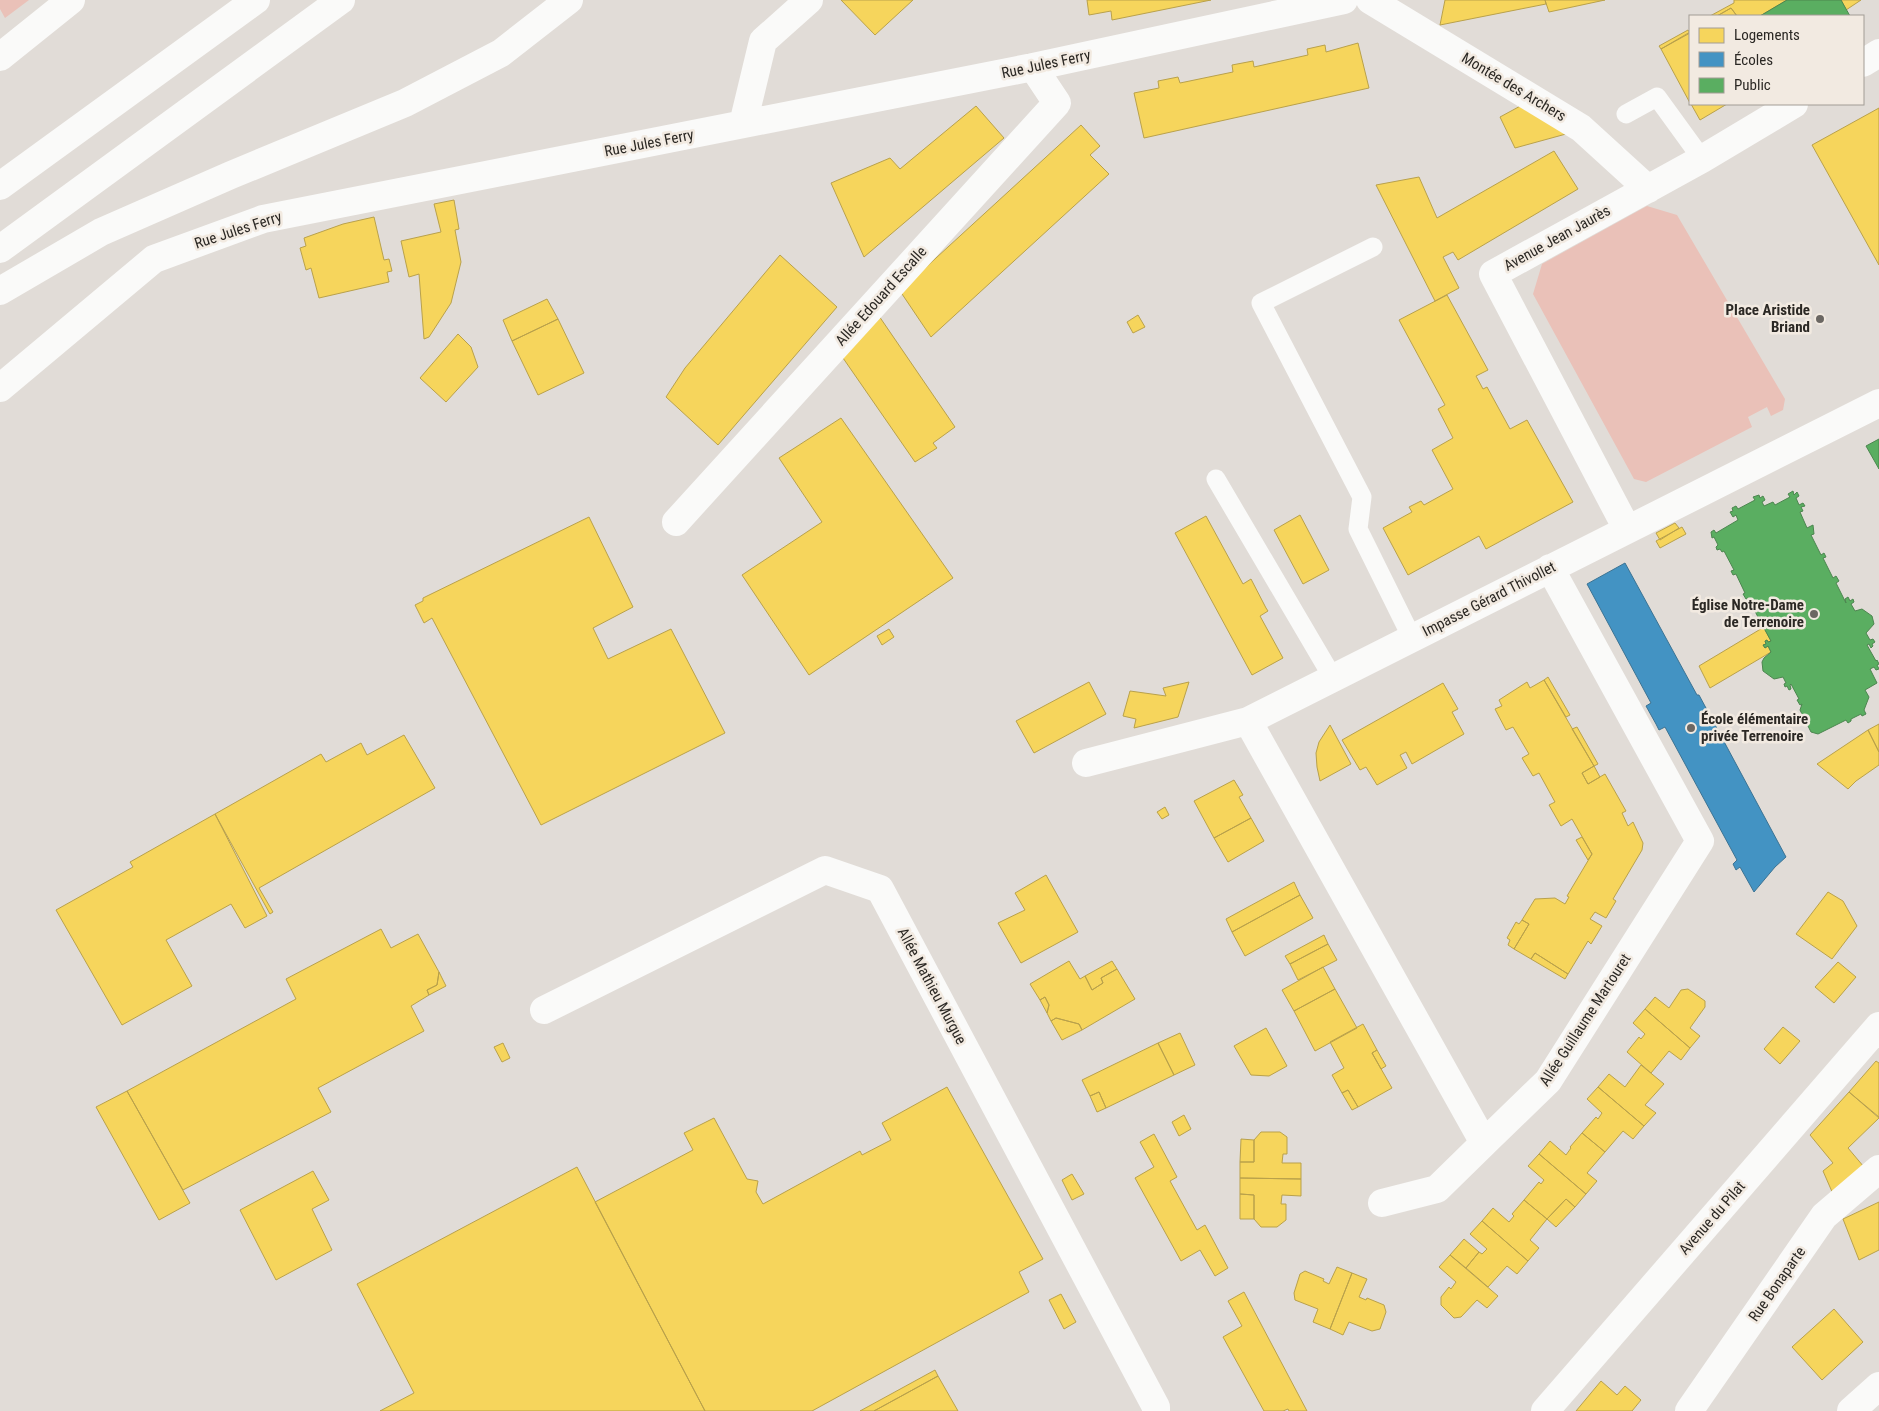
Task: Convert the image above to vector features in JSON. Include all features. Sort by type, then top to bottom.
[{"type":"main road","points":[[0,56],[71,0]]},
{"type":"main road","points":[[0,186],[256,0]]},
{"type":"main road","points":[[0,249],[341,0]]},
{"type":"main road","points":[[0,291],[101,232],[231,175],[405,103],[501,53],[569,0]]},
{"type":"main road","points":[[743,124],[763,41],[809,0]]},
{"type":"main road","name":"Rue Jules Ferry","points":[[0,388],[154,259],[263,219],[1033,67],[1344,0]]},
{"type":"main road","name":"Montée des Archers","points":[[1370,0],[1581,128],[1648,189]]},
{"type":"main road","points":[[1864,62],[1879,53]]},
{"type":"main road","name":"Allée Edouard Escalle","points":[[676,522],[1057,103],[1033,67]]},
{"type":"main road","name":"Avenue Jean Jaurès","points":[[1627,529],[1493,274],[1702,159],[1792,105]]},
{"type":"main road","name":"Impasse Gérard Thivollet","points":[[1086,763],[1248,721],[1879,403]]},
{"type":"main road","name":"Allée Guillaume Martouret","points":[[1484,1143],[1548,1081],[1700,841],[1550,568]]},
{"type":"main road","points":[[1248,721],[1484,1143],[1437,1189],[1382,1203]]},
{"type":"main road","name":"Allée Mathieu Murgue","points":[[544,1010],[825,870],[880,889],[1156,1407],[1156,1411]]},
{"type":"main road","name":"Avenue du Pilat","points":[[1545,1411],[1879,1026]]},
{"type":"main road","name":"Rue Bonaparte","points":[[1689,1411],[1824,1216],[1879,1169]]},
{"type":"main road","points":[[1852,1411],[1879,1386]]},
{"type":"lane","points":[[1626,114],[1657,97],[1702,159]]},
{"type":"lane","points":[[1373,247],[1261,303],[1362,497],[1358,529],[1412,638]]},
{"type":"lane","points":[[1216,479],[1333,678]]},
{"type":"shaded area","points":[[0,0],[29,0],[5,18],[0,9]]},
{"type":"shaded area","points":[[1647,206],[1677,215],[1785,399],[1783,410],[1771,416],[1767,407],[1748,417],[1752,427],[1646,482],[1634,479],[1533,294],[1542,264]]},
{"type":"building: Logements","points":[[841,0],[913,0],[875,35]]},
{"type":"building: Logements","points":[[1087,0],[1211,0],[1112,20],[1111,11],[1089,15]]},
{"type":"building: Logements","points":[[1445,0],[1545,0],[1546,4],[1440,25]]},
{"type":"building: Logements","points":[[1545,0],[1605,0],[1549,12]]},
{"type":"building: Logements","points":[[1734,0],[1787,0],[1762,15],[1736,15],[1731,8],[1719,15],[1712,15],[1734,3]]},
{"type":"building: Logements","points":[[1841,0],[1861,0],[1846,10]]},
{"type":"building: Logements","points":[[1731,8],[1736,15],[1719,15]]},
{"type":"building: Logements","points":[[1688,30],[1689,32],[1689,34],[1661,49],[1659,46]]},
{"type":"building: Logements","points":[[1689,33],[1689,101],[1661,49]]},
{"type":"building: Logements","points":[[1358,43],[1369,88],[1144,138],[1134,93],[1159,88],[1158,81],[1178,77],[1180,83],[1233,72],[1232,65],[1253,61],[1254,67],[1308,55],[1307,49],[1325,45],[1326,52]]},
{"type":"building: Logements","points":[[1524,104],[1566,134],[1515,148],[1500,117]]},
{"type":"building: Logements","points":[[1692,105],[1725,105],[1700,120]]},
{"type":"building: Logements","points":[[976,106],[1004,138],[864,257],[831,183],[890,158],[900,169]]},
{"type":"building: Logements","points":[[1879,108],[1879,265],[1812,145]]},
{"type":"building: Logements","points":[[1081,125],[1100,146],[1090,155],[1109,174],[931,337],[900,291]]},
{"type":"building: Logements","points":[[1554,151],[1578,189],[1458,260],[1453,252],[1443,257],[1459,288],[1435,301],[1376,185],[1419,177],[1437,218]]},
{"type":"building: Logements","points":[[454,200],[459,229],[455,230],[461,262],[451,303],[429,337],[424,339],[419,274],[409,277],[401,241],[441,232],[434,204]]},
{"type":"building: Logements","points":[[374,217],[384,260],[389,259],[392,271],[387,272],[389,282],[319,298],[311,268],[306,270],[300,248],[306,246],[304,238],[343,224]]},
{"type":"building: Logements","points":[[780,255],[837,307],[718,445],[666,397],[685,368]]},
{"type":"building: Logements","points":[[1447,295],[1488,370],[1476,376],[1483,389],[1487,387],[1510,429],[1527,420],[1573,502],[1486,549],[1479,536],[1408,575],[1383,528],[1412,512],[1409,507],[1421,501],[1424,505],[1453,489],[1432,450],[1453,438],[1438,409],[1445,405],[1399,320]]},
{"type":"building: Logements","points":[[547,299],[558,319],[512,341],[503,320]]},
{"type":"building: Logements","points":[[1138,315],[1145,327],[1133,333],[1127,322]]},
{"type":"building: Logements","points":[[879,316],[955,427],[933,443],[937,448],[915,462],[843,358]]},
{"type":"building: Logements","points":[[558,319],[584,373],[538,395],[512,341]]},
{"type":"building: Logements","points":[[458,334],[471,347],[478,367],[446,402],[420,378]]},
{"type":"building: Logements","points":[[841,418],[953,578],[809,675],[742,575],[822,522],[779,458]]},
{"type":"building: Logements","points":[[1300,515],[1329,570],[1303,584],[1274,530]]},
{"type":"building: Logements","points":[[1206,516],[1243,584],[1251,579],[1268,611],[1260,616],[1283,658],[1252,675],[1175,533]]},
{"type":"building: Logements","points":[[589,517],[633,607],[593,628],[608,659],[671,629],[725,733],[541,825],[432,618],[424,623],[415,605],[423,601],[423,598]]},
{"type":"building: Logements","points":[[1675,523],[1679,528],[1660,540],[1656,533]]},
{"type":"building: Logements","points":[[1682,527],[1686,534],[1660,548],[1656,541]]},
{"type":"building: Logements","points":[[1764,627],[1771,641],[1765,641],[1766,644],[1763,645],[1765,648],[1768,646],[1771,652],[1710,688],[1699,666]]},
{"type":"building: Logements","points":[[889,629],[894,637],[882,645],[877,636]]},
{"type":"building: Logements","points":[[1548,677],[1570,715],[1566,717],[1544,680]]},
{"type":"building: Logements","points":[[1544,680],[1594,766],[1582,773],[1588,784],[1605,774],[1626,811],[1622,813],[1628,826],[1633,822],[1643,843],[1642,850],[1613,899],[1616,901],[1606,918],[1595,912],[1590,919],[1602,926],[1591,944],[1588,941],[1568,974],[1535,953],[1531,959],[1514,949],[1529,924],[1522,920],[1535,899],[1555,898],[1565,904],[1569,897],[1567,896],[1592,854],[1572,819],[1561,826],[1549,805],[1555,802],[1539,773],[1533,776],[1522,758],[1529,754],[1513,727],[1506,730],[1495,709],[1502,706],[1499,700],[1527,682],[1530,688]]},
{"type":"building: Logements","points":[[1089,682],[1106,714],[1034,753],[1016,721]]},
{"type":"building: Logements","points":[[1189,682],[1178,717],[1134,728],[1136,719],[1123,716],[1130,691],[1166,696],[1163,688]]},
{"type":"building: Logements","points":[[1443,683],[1458,709],[1452,712],[1464,734],[1412,764],[1406,752],[1400,755],[1407,768],[1377,785],[1366,767],[1360,770],[1342,740]]},
{"type":"building: Logements","points":[[1879,724],[1879,752],[1868,730]]},
{"type":"building: Logements","points":[[1330,725],[1351,764],[1320,781],[1316,753],[1319,742]]},
{"type":"building: Logements","points":[[1577,727],[1598,764],[1594,766],[1572,729]]},
{"type":"building: Logements","points":[[1868,730],[1879,752],[1879,765],[1848,789],[1817,764]]},
{"type":"building: Logements","points":[[404,735],[435,788],[259,888],[273,912],[270,914],[215,814],[321,754],[326,762],[361,743],[367,755]]},
{"type":"building: Logements","points":[[1594,766],[1600,777],[1588,784],[1582,773]]},
{"type":"building: Logements","points":[[1234,780],[1243,795],[1239,797],[1251,818],[1214,838],[1194,801]]},
{"type":"building: Logements","points":[[1165,807],[1169,815],[1162,819],[1157,812]]},
{"type":"building: Logements","points":[[215,814],[267,916],[245,928],[231,904],[166,940],[192,986],[122,1025],[56,910],[133,867],[130,862]]},
{"type":"building: Logements","points":[[1251,818],[1264,841],[1228,862],[1214,838]]},
{"type":"building: Logements","points":[[1582,837],[1592,854],[1588,860],[1576,840]]},
{"type":"building: Logements","points":[[1046,875],[1078,932],[1021,963],[998,923],[1025,910],[1015,893]]},
{"type":"building: Logements","points":[[1294,882],[1300,895],[1232,932],[1226,919]]},
{"type":"building: Logements","points":[[1828,892],[1843,901],[1857,926],[1832,959],[1796,934]]},
{"type":"building: Logements","points":[[1300,895],[1313,918],[1245,956],[1232,932]]},
{"type":"building: Logements","points":[[1522,920],[1529,924],[1514,949],[1508,945],[1510,940],[1507,938],[1516,922],[1519,924]]},
{"type":"building: Logements","points":[[381,929],[391,948],[418,934],[439,972],[437,985],[427,990],[429,995],[411,1006],[424,1031],[318,1088],[331,1112],[183,1190],[127,1091],[296,999],[286,979]]},
{"type":"building: Logements","points":[[1324,935],[1328,944],[1290,964],[1285,956]]},
{"type":"building: Logements","points":[[1328,944],[1337,960],[1298,980],[1290,964]]},
{"type":"building: Logements","points":[[1535,953],[1568,974],[1565,979],[1531,959]]},
{"type":"building: Logements","points":[[1069,961],[1080,979],[1085,976],[1092,990],[1103,983],[1101,978],[1117,969],[1135,999],[1082,1030],[1079,1024],[1056,1018],[1051,1021],[1047,1013],[1049,1005],[1045,997],[1040,1000],[1030,984]]},
{"type":"building: Logements","points":[[1112,961],[1117,969],[1101,978],[1103,983],[1092,990],[1085,976]]},
{"type":"building: Logements","points":[[1838,962],[1856,977],[1834,1003],[1815,987]]},
{"type":"building: Logements","points":[[1323,967],[1335,989],[1294,1011],[1282,990]]},
{"type":"building: Logements","points":[[439,972],[446,986],[429,995],[427,990],[437,985]]},
{"type":"building: Logements","points":[[1335,989],[1357,1028],[1315,1051],[1294,1011]]},
{"type":"building: Logements","points":[[1688,989],[1705,1001],[1705,1007],[1690,1028],[1700,1036],[1690,1048],[1645,1009],[1655,997],[1669,1008],[1681,990]]},
{"type":"building: Logements","points":[[1045,997],[1049,1005],[1047,1013],[1040,1000]]},
{"type":"building: Logements","points":[[1645,1009],[1690,1048],[1681,1060],[1669,1051],[1651,1073],[1627,1052],[1639,1037],[1641,1039],[1645,1034],[1633,1023]]},
{"type":"building: Logements","points":[[1056,1018],[1079,1024],[1082,1030],[1062,1040],[1051,1021]]},
{"type":"building: Logements","points":[[1363,1024],[1377,1050],[1372,1053],[1392,1088],[1358,1107],[1348,1090],[1342,1093],[1332,1075],[1344,1068],[1330,1042]]},
{"type":"building: Logements","points":[[1783,1027],[1800,1041],[1780,1064],[1764,1049]]},
{"type":"building: Logements","points":[[1266,1028],[1287,1066],[1269,1076],[1251,1075],[1234,1046]]},
{"type":"building: Logements","points":[[1180,1033],[1195,1065],[1174,1075],[1158,1043]]},
{"type":"building: Logements","points":[[503,1043],[510,1058],[502,1062],[494,1047]]},
{"type":"building: Logements","points":[[1158,1043],[1174,1075],[1106,1108],[1099,1092],[1090,1096],[1082,1080]]},
{"type":"building: Logements","points":[[1377,1050],[1386,1066],[1381,1069],[1372,1053]]},
{"type":"building: Logements","points":[[1876,1061],[1879,1063],[1879,1117],[1849,1092]]},
{"type":"building: Logements","points":[[1641,1065],[1664,1084],[1645,1105],[1656,1113],[1644,1126],[1598,1087],[1609,1074],[1625,1087]]},
{"type":"building: Logements","points":[[947,1087],[1043,1259],[1019,1272],[1029,1292],[812,1411],[705,1411],[595,1202],[693,1150],[684,1133],[714,1118],[747,1179],[758,1181],[756,1192],[763,1204],[860,1151],[862,1155],[891,1140],[882,1123]]},
{"type":"building: Logements","points":[[1598,1087],[1644,1126],[1633,1139],[1623,1131],[1605,1152],[1582,1133],[1602,1113],[1587,1099]]},
{"type":"building: Logements","points":[[1348,1090],[1358,1107],[1352,1110],[1342,1093]]},
{"type":"building: Logements","points":[[127,1091],[190,1203],[159,1220],[96,1107]]},
{"type":"building: Logements","points":[[1099,1092],[1106,1108],[1097,1112],[1090,1096]]},
{"type":"building: Logements","points":[[1849,1092],[1879,1118],[1848,1148],[1864,1167],[1833,1194],[1823,1171],[1833,1163],[1810,1135]]},
{"type":"building: Logements","points":[[1184,1115],[1191,1129],[1179,1136],[1172,1122]]},
{"type":"building: Logements","points":[[1261,1132],[1280,1132],[1287,1137],[1287,1154],[1283,1154],[1282,1163],[1301,1163],[1301,1179],[1240,1178],[1240,1162],[1254,1162],[1254,1140]]},
{"type":"building: Logements","points":[[1582,1133],[1605,1152],[1587,1173],[1597,1181],[1586,1194],[1539,1154],[1550,1141],[1566,1155]]},
{"type":"building: Logements","points":[[1154,1134],[1177,1177],[1170,1181],[1197,1230],[1205,1225],[1228,1268],[1215,1276],[1200,1250],[1181,1261],[1135,1178],[1154,1167],[1140,1142]]},
{"type":"building: Logements","points":[[1241,1139],[1254,1140],[1254,1162],[1240,1162]]},
{"type":"building: Logements","points":[[1539,1154],[1586,1194],[1575,1207],[1566,1199],[1547,1219],[1524,1200],[1539,1182],[1541,1184],[1544,1180],[1528,1166]]},
{"type":"building: Logements","points":[[577,1167],[705,1411],[380,1411],[414,1393],[357,1284]]},
{"type":"building: Logements","points":[[313,1171],[329,1200],[312,1209],[332,1250],[276,1280],[240,1210]]},
{"type":"building: Logements","points":[[1072,1174],[1084,1194],[1072,1200],[1062,1180]]},
{"type":"building: Logements","points":[[1240,1178],[1301,1179],[1301,1196],[1282,1195],[1281,1204],[1286,1204],[1286,1220],[1277,1227],[1261,1227],[1254,1219],[1254,1195],[1240,1194]]},
{"type":"building: Logements","points":[[1240,1194],[1254,1195],[1254,1219],[1240,1219]]},
{"type":"building: Logements","points":[[1566,1199],[1575,1207],[1556,1227],[1547,1219]]},
{"type":"building: Logements","points":[[1524,1200],[1547,1219],[1530,1240],[1539,1248],[1528,1261],[1482,1221],[1493,1208],[1509,1222],[1514,1216],[1512,1214]]},
{"type":"building: Logements","points":[[1879,1202],[1879,1250],[1859,1260],[1843,1219]]},
{"type":"building: Logements","points":[[1482,1221],[1528,1261],[1517,1274],[1507,1266],[1488,1287],[1466,1268],[1479,1252],[1482,1254],[1487,1249],[1470,1234]]},
{"type":"building: Logements","points":[[1464,1239],[1479,1252],[1466,1268],[1450,1255]]},
{"type":"building: Logements","points":[[1450,1255],[1498,1296],[1487,1308],[1477,1300],[1461,1317],[1454,1318],[1441,1305],[1441,1297],[1456,1282],[1439,1267]]},
{"type":"building: Logements","points":[[1337,1267],[1352,1273],[1330,1329],[1313,1322],[1318,1309],[1295,1300],[1294,1293],[1300,1274],[1305,1271],[1324,1279],[1323,1281],[1329,1284]]},
{"type":"building: Logements","points":[[1352,1273],[1367,1279],[1359,1297],[1384,1305],[1386,1312],[1380,1329],[1372,1331],[1349,1322],[1343,1335],[1330,1329]]},
{"type":"building: Logements","points":[[1244,1292],[1307,1411],[1289,1411],[1288,1409],[1283,1411],[1264,1411],[1223,1337],[1242,1326],[1228,1301]]},
{"type":"building: Logements","points":[[1061,1294],[1076,1322],[1064,1329],[1049,1300]]},
{"type":"building: Logements","points":[[1834,1309],[1863,1342],[1822,1380],[1792,1347]]},
{"type":"building: Logements","points":[[935,1370],[938,1376],[874,1411],[860,1411]]},
{"type":"building: Logements","points":[[938,1376],[958,1411],[874,1411]]},
{"type":"building: Logements","points":[[1601,1381],[1617,1395],[1625,1386],[1641,1400],[1632,1411],[1576,1411]]},
{"type":"building: Écoles","name":"École élémentaire privée Terrenoire","points":[[1625,563],[1697,695],[1699,695],[1786,857],[1754,892],[1740,867],[1736,870],[1733,864],[1737,860],[1665,727],[1659,730],[1646,706],[1651,703],[1587,584]]},
{"type":"building: Public","points":[[1787,0],[1841,0],[1849,15],[1762,15]]},
{"type":"building: Public","points":[[1879,439],[1879,469],[1866,446]]},
{"type":"building: Public","name":"Église Notre-Dame de Terrenoire","points":[[1793,491],[1794,495],[1797,492],[1799,496],[1796,498],[1799,505],[1803,503],[1805,506],[1801,507],[1803,511],[1800,512],[1807,528],[1813,525],[1814,534],[1811,535],[1821,555],[1824,553],[1826,557],[1823,558],[1833,578],[1836,576],[1839,581],[1836,583],[1846,603],[1845,599],[1848,597],[1850,601],[1853,599],[1854,602],[1851,604],[1855,611],[1862,609],[1872,616],[1874,624],[1866,633],[1870,640],[1873,639],[1875,642],[1871,648],[1869,644],[1867,645],[1879,664],[1877,665],[1879,669],[1876,670],[1874,667],[1870,669],[1877,683],[1865,690],[1869,697],[1864,710],[1866,714],[1862,716],[1861,714],[1851,719],[1848,723],[1846,720],[1818,734],[1811,732],[1800,710],[1802,704],[1800,705],[1797,700],[1799,699],[1791,684],[1791,689],[1789,690],[1787,686],[1785,687],[1784,684],[1786,683],[1783,677],[1774,679],[1763,671],[1762,662],[1771,652],[1768,646],[1765,648],[1763,645],[1766,644],[1765,641],[1767,640],[1768,642],[1771,641],[1760,621],[1758,622],[1756,618],[1758,617],[1748,598],[1746,599],[1743,594],[1745,593],[1736,574],[1733,575],[1731,571],[1734,570],[1724,551],[1717,550],[1716,547],[1718,545],[1714,537],[1712,538],[1711,532],[1714,530],[1716,533],[1738,520],[1736,515],[1733,517],[1730,512],[1733,511],[1732,508],[1736,506],[1738,509],[1755,500],[1753,497],[1759,495],[1760,498],[1763,496],[1765,500],[1762,502],[1764,506],[1773,502],[1775,505],[1790,497],[1788,494]]},
{"type":"place","name":"Place Aristide Briand","points":[[1820,319]]},
{"type":"place","name":"Église Notre-Dame de Terrenoire","points":[[1814,614]]},
{"type":"place","name":"École élémentaire privée Terrenoire","points":[[1691,728]]}]
